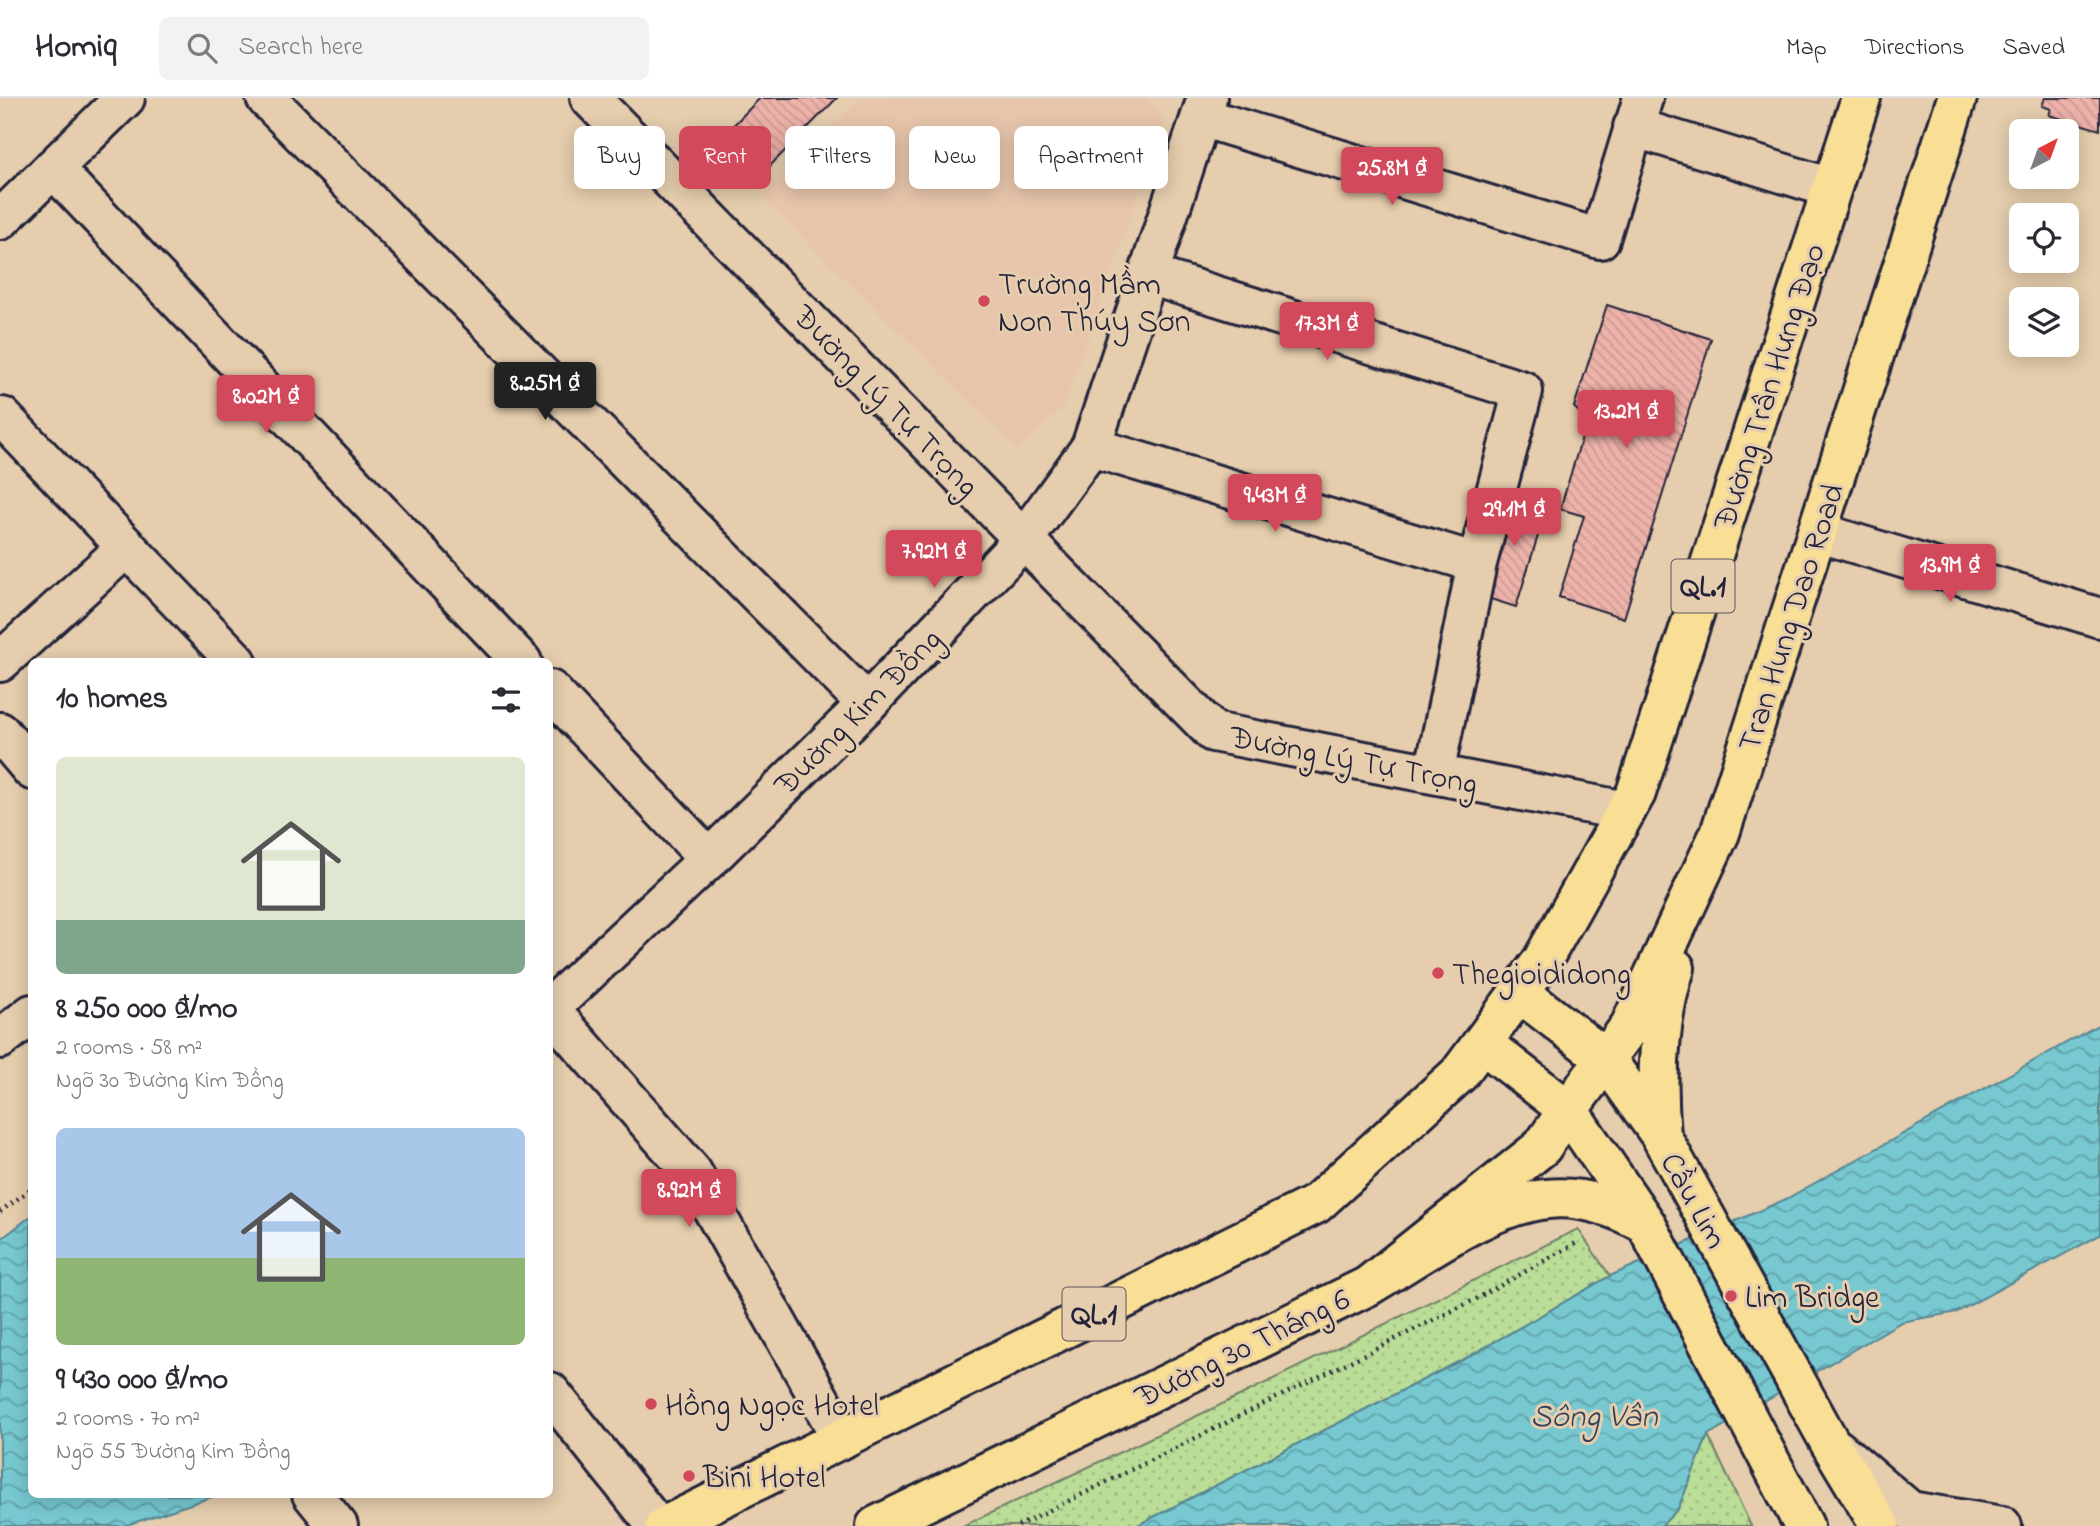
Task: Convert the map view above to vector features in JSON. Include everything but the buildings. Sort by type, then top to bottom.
[{"type":"main road","name":"Đường Trân Hưng Đạo","points":[[1482,1043],[1542,961],[1636,793],[1861,98]]},
{"type":"main road","name":"Tran Hung Dao Road","points":[[1568,1111],[1630,1026],[1720,833],[1957,98]]},
{"type":"main road","points":[[1661,1136],[1656,1082],[1666,995],[1720,833]]},
{"type":"main road","name":"Cầu Lim","points":[[1519,992],[1606,1059],[1661,1136],[1830,1443],[1880,1526]]},
{"type":"main road","name":"Cầu Lim","points":[[1482,1043],[1568,1111],[1646,1224],[1804,1526]]},
{"type":"main road","name":"QL.1","points":[[665,1526],[1316,1204],[1459,1074],[1482,1043]]},
{"type":"main road","name":"Đường 30 Tháng 6","points":[[876,1526],[1368,1286],[1542,1147],[1568,1111]]},
{"type":"main road","points":[[1368,1286],[1496,1212],[1548,1198],[1621,1210],[1646,1224]]},
{"type":"street","points":[[0,220],[125,98]]},
{"type":"street","points":[[266,98],[867,704]]},
{"type":"street","name":"Đường Lý Tự Trọng","points":[[590,98],[1213,732],[1626,811]]},
{"type":"street","points":[[1204,107],[1600,239],[1638,112],[1831,188]]},
{"type":"street","name":"Đường Kim Đồng","points":[[553,999],[709,859],[867,704],[1024,539],[1091,447],[1204,107]]},
{"type":"street","points":[[53,168],[518,658]]},
{"type":"street","points":[[1149,275],[1523,391],[1477,563],[1434,774]]},
{"type":"street","points":[[2,417],[233,658]]},
{"type":"street","points":[[1091,447],[1477,563]]},
{"type":"street","points":[[1817,533],[2100,618]]},
{"type":"street","points":[[0,662],[127,547]]},
{"type":"street","points":[[553,693],[709,859]]},
{"type":"street","points":[[0,732],[28,764]]},
{"type":"street","points":[[553,1001],[692,1172],[842,1439]]},
{"type":"street","points":[[0,1039],[28,1017]]},
{"type":"street","points":[[553,1395],[657,1526]]},
{"type":"street","points":[[1830,1443],[1910,1511],[2002,1526]]},
{"type":"street","points":[[1774,1472],[1784,1526]]},
{"type":"street","points":[[315,1498],[338,1526]]},
{"type":"path","points":[[0,1212],[28,1191]]},
{"type":"path","points":[[1018,1526],[1476,1299],[1578,1242]]},
{"type":"shaded area","name":"Trường Mầm Non Thúy Sơn","points":[[860,98],[1143,98],[1165,119],[1163,126],[1014,126],[1014,189],[1140,189],[1064,406],[1018,449],[761,196],[785,172],[785,189],[895,189],[895,126],[832,126]]},
{"type":"green space","points":[[1578,1229],[1610,1276],[1466,1358],[1136,1526],[963,1526],[1235,1398]]},
{"type":"green space","points":[[1708,1435],[1751,1526],[1661,1526],[1678,1509]]},
{"type":"water","name":"Sông Vân","points":[[2100,1024],[2100,1235],[1957,1312],[1901,1322],[1708,1435],[1678,1509],[1661,1526],[1136,1526],[1466,1358],[1610,1276],[1786,1199]]},
{"type":"water","points":[[28,1218],[28,1498],[209,1498],[124,1526],[0,1526],[0,1240]]},
{"type":"place","name":"Trường Mầm Non Thúy Sơn","points":[[984,301]]},
{"type":"place","name":"Thegioididong","points":[[1438,973]]},
{"type":"place","name":"Lim Bridge","points":[[1731,1296]]},
{"type":"place","name":"Hồng Ngọc Hotel","points":[[651,1404]]},
{"type":"place","name":"Bini Hotel","points":[[689,1476]]}]
